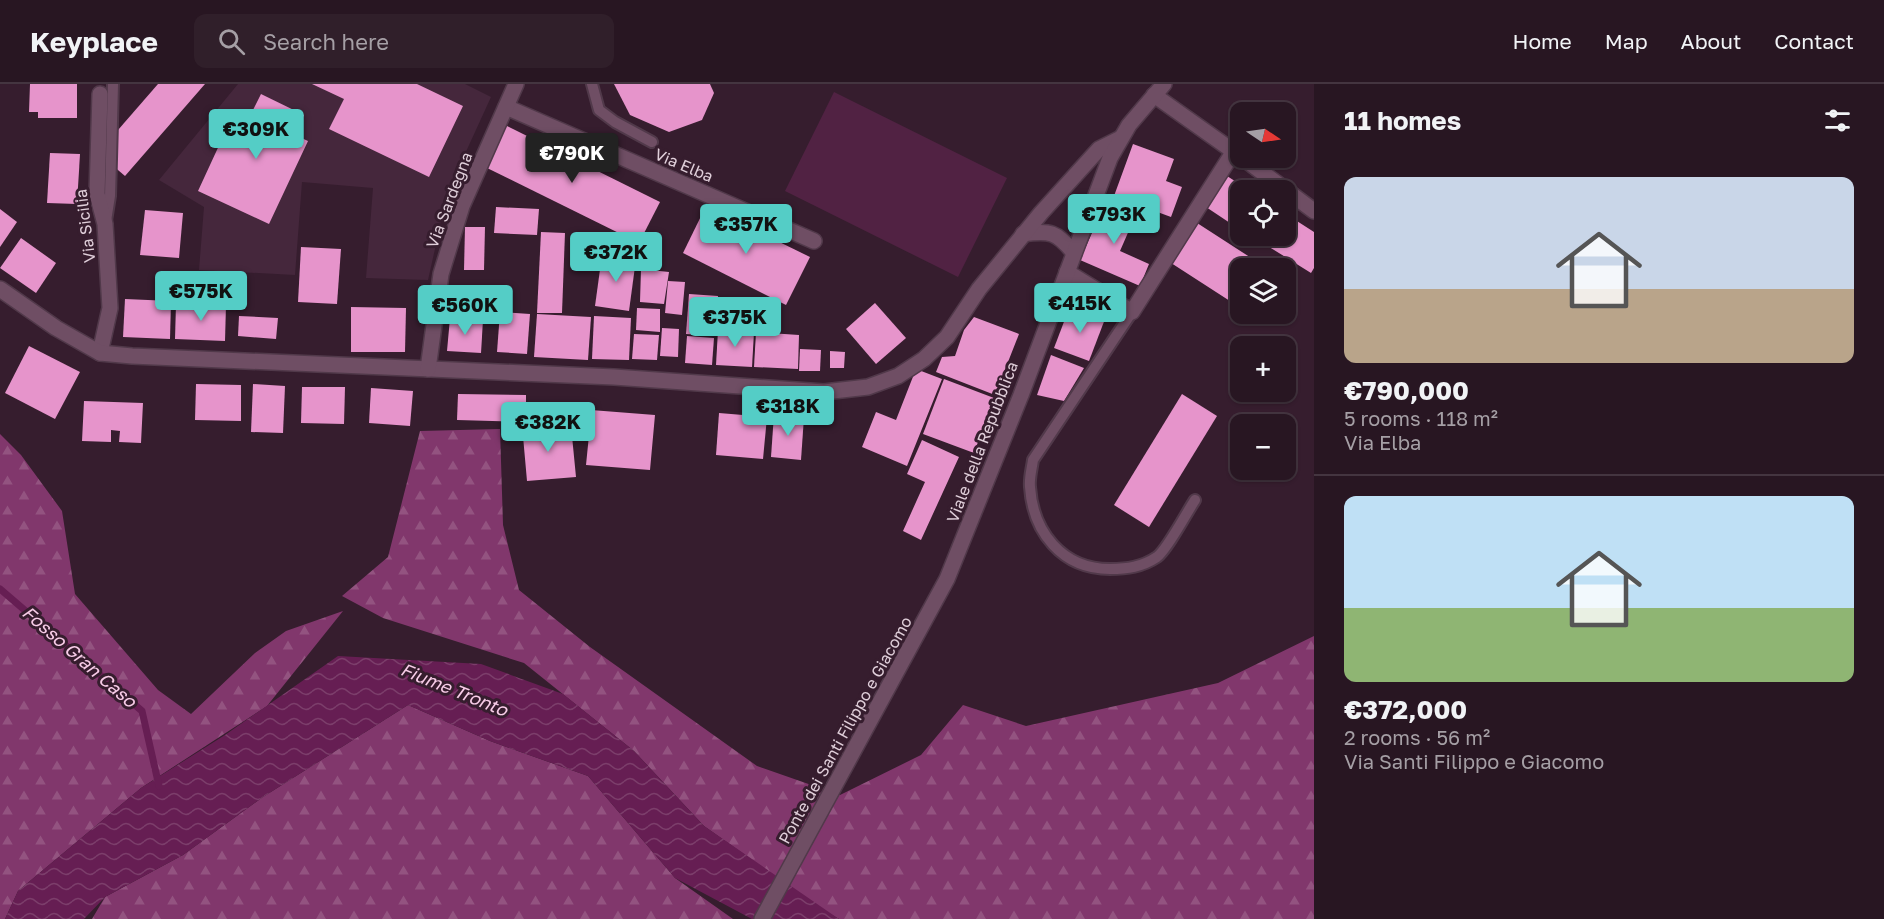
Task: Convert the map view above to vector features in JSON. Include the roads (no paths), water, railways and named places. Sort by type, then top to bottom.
[{"type":"street","name":"Via Sardegna","points":[[428,369],[441,274],[462,207],[516,84]]},
{"type":"street","name":"Viale della Repubblica","points":[[957,556],[1110,158],[1121,138],[1159,89]]},
{"type":"street","points":[[1159,89],[1230,148]]},
{"type":"street","name":"Via Sicilia","points":[[100,94],[97,194],[105,224],[110,308],[100,353]]},
{"type":"street","name":"Via Elba","points":[[506,108],[814,241]]},
{"type":"street","points":[[0,289],[56,328],[100,353],[143,357],[614,377],[812,391],[868,387],[898,376],[924,358],[947,337],[979,290],[1023,234],[1099,149],[1121,138]]},
{"type":"street","points":[[1067,272],[1132,312],[1230,168]]},
{"type":"street","points":[[1256,168],[1314,211]]},
{"type":"street","points":[[1023,234],[1048,232],[1058,235],[1074,253]]},
{"type":"street","name":"Ponte dei Santi Filippo e Giacomo","points":[[762,919],[935,603],[957,556]]},
{"type":"lane","points":[[105,224],[110,196],[113,84]]},
{"type":"lane","points":[[592,84],[599,110],[615,122],[652,142]]},
{"type":"lane","points":[[1132,312],[1033,460],[1030,485],[1034,513],[1049,543],[1071,559],[1094,569],[1119,569],[1140,567],[1160,556],[1195,500]]},
{"type":"water","name":"Fiume Tronto","points":[[338,656],[481,664],[563,694],[634,751],[704,826],[839,919],[752,919],[675,878],[588,776],[490,741],[408,705],[263,797],[183,855],[105,897],[84,919],[5,919],[18,891],[141,788],[225,735]]},
{"type":"waterway","name":"Fosso Gran Caso","points":[[0,589],[142,711],[159,786]]}]
